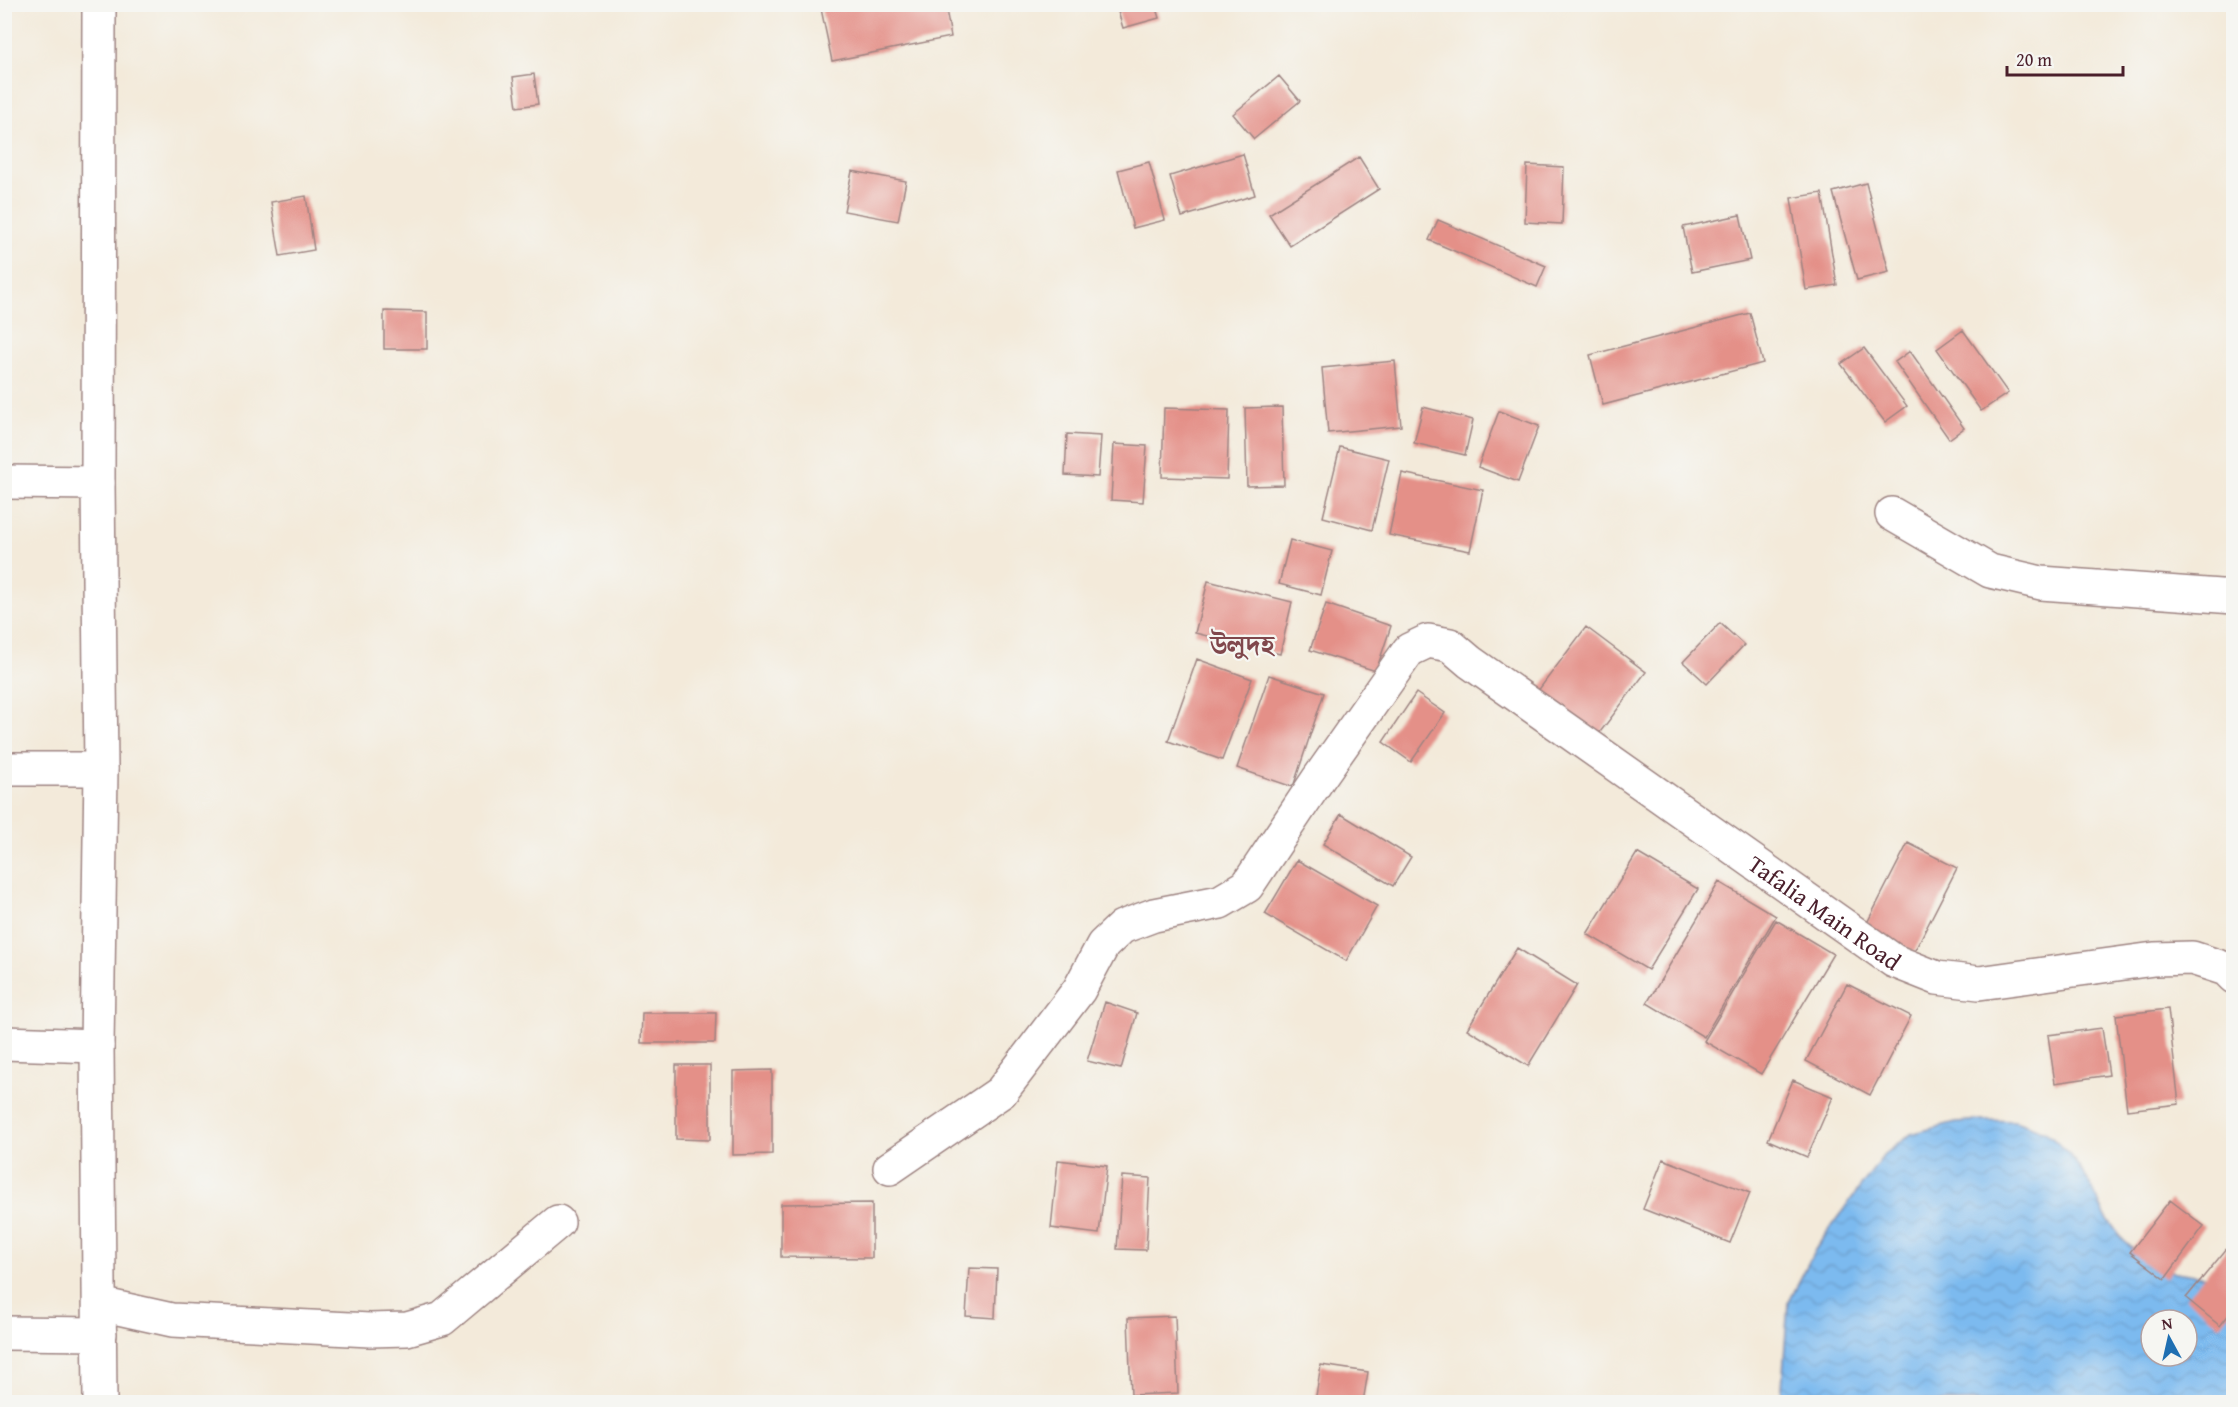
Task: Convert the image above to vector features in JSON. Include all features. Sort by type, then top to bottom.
[{"type":"street","points":[[99,4],[98,483],[101,769],[97,1046],[100,1402]]},
{"type":"street","points":[[4,482],[98,483]]},
{"type":"street","points":[[1892,514],[1990,571],[2041,583],[2234,597]]},
{"type":"street","name":"Tafalia Main Road","points":[[890,1168],[1001,1092],[1079,990],[1103,945],[1122,927],[1154,915],[1220,902],[1247,886],[1409,650],[1428,641],[1450,645],[1470,662],[1894,961],[1937,978],[1979,983],[2154,959],[2192,958],[2226,969],[2234,977]]},
{"type":"street","points":[[4,769],[101,769]]},
{"type":"street","points":[[4,1043],[97,1046]]},
{"type":"street","points":[[4,1333],[100,1319],[172,1320],[370,1330],[406,1329],[442,1319],[558,1222]]},
{"type":"water","points":[[1983,1120],[2015,1121],[2045,1132],[2069,1153],[2089,1182],[2106,1217],[2123,1240],[2146,1260],[2169,1271],[2233,1281],[2233,1402],[1781,1402],[1788,1303],[1815,1250],[1832,1225],[1884,1155],[1911,1134],[1956,1122]]},
{"type":"building","points":[[820,4],[945,4],[951,37],[832,61]]},
{"type":"building","points":[[1116,5],[1155,5],[1159,18],[1123,28]]},
{"type":"building","points":[[534,74],[538,104],[517,107],[513,77]]},
{"type":"building","points":[[1279,76],[1300,101],[1254,139],[1233,114]]},
{"type":"building","points":[[1243,154],[1255,195],[1182,217],[1170,176]]},
{"type":"building","points":[[1359,157],[1379,189],[1290,246],[1269,214]]},
{"type":"building","points":[[1149,162],[1165,220],[1133,228],[1118,170]]},
{"type":"building","points":[[1527,165],[1564,167],[1562,224],[1525,222]]},
{"type":"building","points":[[852,171],[906,181],[898,221],[844,211]]},
{"type":"building","points":[[1866,183],[1889,272],[1857,280],[1833,192]]},
{"type":"building","points":[[1822,193],[1837,285],[1806,290],[1791,198]]},
{"type":"building","points":[[306,196],[314,250],[280,256],[271,202]]},
{"type":"building","points":[[1740,215],[1750,260],[1692,272],[1683,227]]},
{"type":"building","points":[[1438,220],[1546,266],[1537,287],[1429,240]]},
{"type":"building","points":[[384,311],[427,312],[427,349],[384,349]]},
{"type":"building","points":[[1750,313],[1763,363],[1603,405],[1590,355]]},
{"type":"building","points":[[1963,330],[2008,393],[1981,411],[1937,349]]},
{"type":"building","points":[[1864,348],[1907,406],[1885,422],[1841,364]]},
{"type":"building","points":[[1910,351],[1964,428],[1949,439],[1895,362]]},
{"type":"building","points":[[1395,361],[1401,426],[1328,433],[1322,368]]},
{"type":"building","points":[[1282,407],[1284,485],[1247,486],[1245,408]]},
{"type":"building","points":[[1423,407],[1473,420],[1465,455],[1414,443]]},
{"type":"building","points":[[1164,408],[1229,410],[1227,479],[1162,477]]},
{"type":"building","points":[[1499,411],[1539,426],[1518,482],[1478,467]]},
{"type":"building","points":[[1067,434],[1101,436],[1098,477],[1065,475]]},
{"type":"building","points":[[1114,444],[1147,446],[1143,502],[1111,500]]},
{"type":"building","points":[[1340,447],[1389,459],[1372,530],[1323,517]]},
{"type":"building","points":[[1402,473],[1483,490],[1470,551],[1389,535]]},
{"type":"building","points":[[1290,540],[1332,551],[1321,595],[1279,584]]},
{"type":"building","points":[[1208,581],[1292,602],[1280,654],[1195,633]]},
{"type":"building","points":[[1326,604],[1391,626],[1376,671],[1310,650]]},
{"type":"building","points":[[1720,623],[1744,645],[1707,684],[1683,662]]},
{"type":"building","points":[[1586,627],[1646,672],[1594,740],[1534,696]]},
{"type":"building","points":[[1197,659],[1252,679],[1222,760],[1168,741]]},
{"type":"building","points":[[1269,675],[1324,693],[1293,787],[1237,768]]},
{"type":"building","points":[[1416,693],[1445,713],[1411,762],[1383,742]]},
{"type":"building","points":[[1341,814],[1411,857],[1393,886],[1323,844]]},
{"type":"building","points":[[1908,843],[1957,868],[1914,952],[1865,927]]},
{"type":"building","points":[[1637,853],[1698,889],[1648,970],[1587,934]]},
{"type":"building","points":[[1297,860],[1377,906],[1346,961],[1265,914]]},
{"type":"building","points":[[1719,882],[1776,916],[1704,1037],[1647,1003]]},
{"type":"building","points":[[1776,920],[1833,954],[1761,1074],[1704,1041]]},
{"type":"building","points":[[1517,948],[1577,985],[1528,1066],[1467,1029]]},
{"type":"building","points":[[1847,984],[1911,1016],[1870,1095],[1806,1061]]},
{"type":"building","points":[[1105,1002],[1137,1013],[1121,1069],[1087,1061]]},
{"type":"building","points":[[2168,1009],[2179,1104],[2127,1110],[2116,1015]]},
{"type":"building","points":[[642,1013],[716,1013],[715,1043],[641,1043]]},
{"type":"building","points":[[2102,1028],[2109,1075],[2055,1083],[2048,1035]]},
{"type":"building","points":[[676,1065],[710,1065],[710,1140],[676,1139]]},
{"type":"building","points":[[772,1070],[772,1154],[733,1155],[733,1071]]},
{"type":"building","points":[[1793,1080],[1833,1097],[1807,1157],[1768,1140]]},
{"type":"building","points":[[1663,1159],[1750,1193],[1730,1243],[1643,1209]]},
{"type":"building","points":[[1058,1160],[1107,1166],[1099,1234],[1051,1228]]},
{"type":"building","points":[[1122,1176],[1150,1178],[1146,1250],[1117,1249]]},
{"type":"building","points":[[2170,1200],[2204,1226],[2165,1279],[2130,1252]]},
{"type":"building","points":[[872,1203],[872,1258],[781,1257],[781,1204]]},
{"type":"building","points":[[2228,1247],[2234,1252],[2234,1308],[2220,1326],[2186,1298]]},
{"type":"building","points":[[969,1268],[997,1269],[995,1318],[966,1316]]},
{"type":"building","points":[[1175,1316],[1178,1393],[1131,1395],[1128,1318]]},
{"type":"building","points":[[1321,1365],[1368,1372],[1363,1402],[1315,1402]]},
{"type":"district","name":"উলুদহ","points":[[1242,644]]}]
